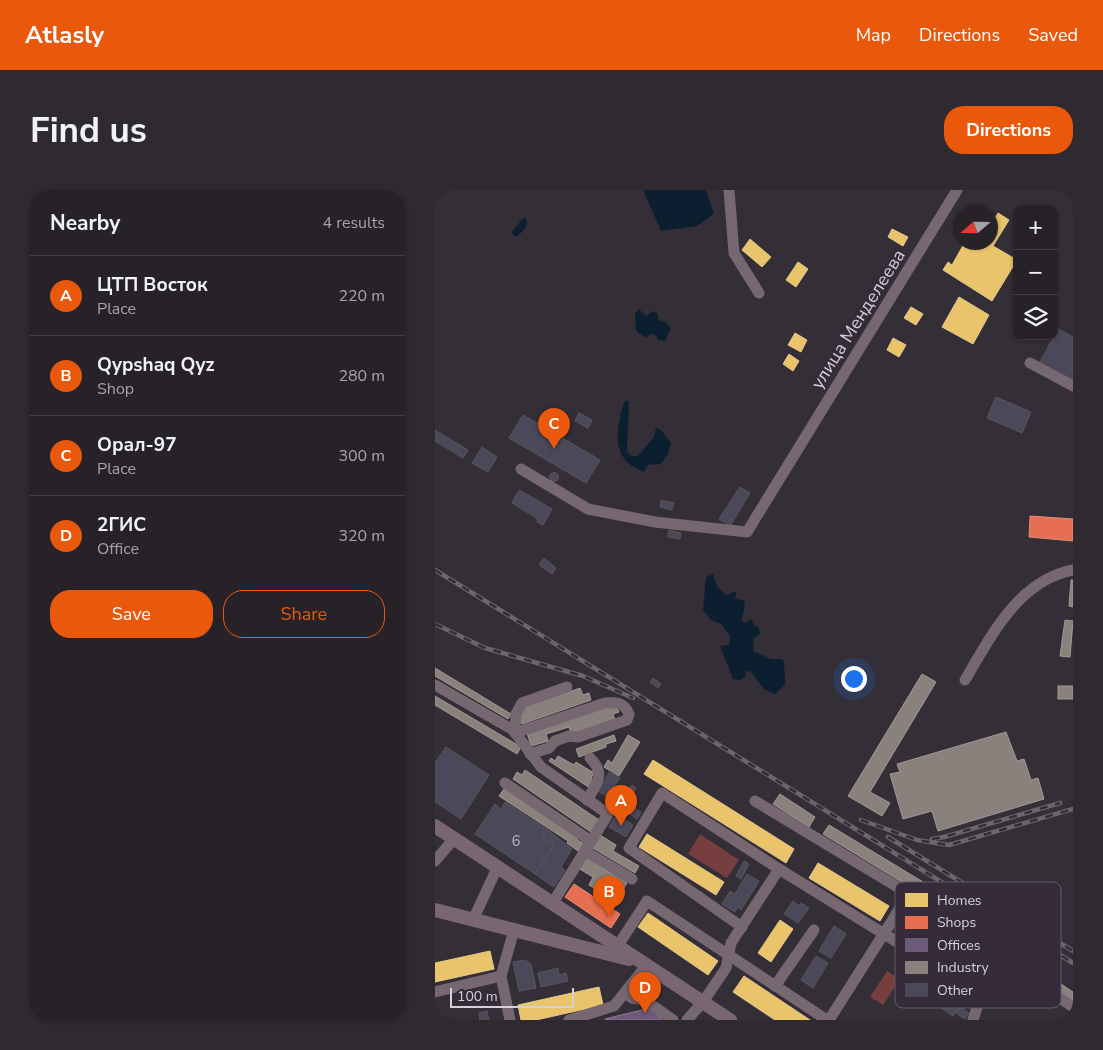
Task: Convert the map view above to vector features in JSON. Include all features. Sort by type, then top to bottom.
[{"type":"main road","points":[[435,826],[642,964],[730,1020]]},
{"type":"main road","points":[[435,910],[642,964]]},
{"type":"street","points":[[729,190],[734,253],[759,293]]},
{"type":"street","name":"улица Менделеева","points":[[521,469],[588,510],[655,522],[747,532],[957,190]]},
{"type":"street","points":[[1031,363],[1073,386]]},
{"type":"street","points":[[965,680],[1007,612],[1031,590],[1057,573],[1073,570]]},
{"type":"street","points":[[435,685],[515,733],[541,767],[608,814],[552,904]]},
{"type":"street","points":[[515,733],[516,714],[522,703],[567,687]]},
{"type":"street","points":[[515,733],[605,703],[616,702],[627,709],[629,714],[622,723],[578,737],[569,736],[555,741],[549,748],[530,754]]},
{"type":"street","points":[[587,800],[599,780],[600,772],[598,765],[591,758]]},
{"type":"street","points":[[505,783],[632,879]]},
{"type":"street","points":[[742,927],[629,848],[662,793],[779,869],[895,941]]},
{"type":"street","points":[[755,801],[895,886]]},
{"type":"street","points":[[436,858],[454,839]]},
{"type":"street","points":[[473,920],[497,868]]},
{"type":"street","points":[[687,1020],[703,1002],[726,968],[731,943],[779,869]]},
{"type":"street","points":[[617,947],[647,901],[828,1020],[895,916]]},
{"type":"street","points":[[510,1020],[501,976],[514,930]]},
{"type":"street","points":[[775,986],[814,930]]},
{"type":"street","points":[[569,1020],[590,1016],[614,1006],[642,964]]},
{"type":"street","points":[[435,992],[501,976]]},
{"type":"street","points":[[625,992],[632,998],[645,1000],[673,1020]]},
{"type":"street","points":[[1061,998],[1073,1006]]},
{"type":"street","points":[[973,1020],[977,1008]]},
{"type":"shaded area","points":[[700,834],[739,860],[727,878],[688,854]]},
{"type":"shaded area","points":[[887,971],[895,976],[895,987],[883,1005],[870,997]]},
{"type":"water","points":[[643,190],[706,190],[714,214],[697,226],[661,231]]},
{"type":"water","points":[[523,218],[526,218],[527,221],[524,230],[518,236],[514,236],[512,232]]},
{"type":"water","points":[[639,309],[646,316],[653,311],[658,314],[658,320],[666,322],[671,328],[665,341],[658,340],[656,335],[651,334],[646,338],[636,331],[635,314]]},
{"type":"water","points":[[626,400],[629,402],[627,451],[631,456],[638,456],[654,437],[656,428],[661,430],[671,443],[668,454],[661,464],[648,465],[644,472],[624,459],[619,447],[619,423]]},
{"type":"water","points":[[713,574],[717,586],[726,595],[737,591],[735,598],[745,601],[742,621],[745,623],[751,619],[754,625],[759,628],[760,634],[754,638],[753,651],[771,659],[784,661],[785,685],[775,694],[764,689],[751,672],[745,671],[746,677],[740,680],[733,679],[720,646],[729,645],[730,636],[721,624],[711,620],[703,610],[706,577]]},
{"type":"building: Homes","points":[[998,213],[1009,220],[998,238]]},
{"type":"building: Homes","points":[[892,229],[908,237],[903,246],[888,237]]},
{"type":"building: Homes","points":[[750,239],[771,257],[762,267],[742,250]]},
{"type":"building: Homes","points":[[998,249],[1013,258],[1013,267],[992,301],[943,270],[948,262],[952,265],[960,250]]},
{"type":"building: Homes","points":[[798,262],[808,269],[796,287],[786,280]]},
{"type":"building: Homes","points":[[959,297],[989,315],[973,344],[942,327]]},
{"type":"building: Homes","points":[[911,307],[923,314],[916,325],[904,318]]},
{"type":"building: Homes","points":[[795,333],[807,340],[801,352],[788,345]]},
{"type":"building: Homes","points":[[893,338],[906,345],[899,357],[887,350]]},
{"type":"building: Homes","points":[[789,354],[799,361],[793,371],[783,364]]},
{"type":"building: Homes","points":[[653,760],[794,849],[786,863],[644,774]]},
{"type":"building: Homes","points":[[647,834],[724,882],[716,895],[639,847]]},
{"type":"building: Homes","points":[[818,863],[889,906],[880,921],[809,878]]},
{"type":"building: Homes","points":[[648,913],[718,961],[708,975],[638,927]]},
{"type":"building: Homes","points":[[780,920],[793,929],[771,962],[758,953]]},
{"type":"building: Homes","points":[[490,951],[494,969],[435,982],[435,963]]},
{"type":"building: Homes","points":[[744,976],[810,1020],[775,1020],[733,992]]},
{"type":"building: Homes","points":[[599,987],[603,1005],[536,1020],[521,1020],[518,1005]]},
{"type":"building: Shops","points":[[1030,516],[1073,519],[1073,541],[1029,537]]},
{"type":"building: Shops","points":[[574,884],[620,914],[611,928],[565,897]]},
{"type":"building: Offices","points":[[650,1008],[662,1020],[605,1020],[605,1019]]},
{"type":"building: Industry","points":[[1071,580],[1073,580],[1073,607],[1069,606]]},
{"type":"building: Industry","points":[[1065,620],[1073,621],[1070,657],[1060,656]]},
{"type":"building: Industry","points":[[435,668],[511,714],[508,719],[435,676]]},
{"type":"building: Industry","points":[[922,674],[936,682],[870,792],[890,803],[882,816],[848,796]]},
{"type":"building: Industry","points":[[1058,686],[1073,686],[1073,699],[1058,699]]},
{"type":"building: Industry","points":[[580,688],[583,695],[589,693],[591,700],[522,724],[519,716],[523,715],[521,709]]},
{"type":"building: Industry","points":[[435,696],[521,747],[517,754],[435,705]]},
{"type":"building: Industry","points":[[616,705],[619,712],[613,714],[615,720],[571,734],[569,727],[546,734],[548,741],[531,746],[527,733]]},
{"type":"building: Industry","points":[[1006,732],[1017,761],[1024,759],[1031,780],[1038,778],[1044,799],[938,831],[932,811],[903,819],[890,774],[900,772],[897,764]]},
{"type":"building: Industry","points":[[614,735],[616,741],[606,744],[606,747],[579,757],[576,749]]},
{"type":"building: Industry","points":[[628,735],[640,742],[619,776],[604,767],[608,760],[612,763]]},
{"type":"building: Industry","points":[[558,756],[574,765],[576,762],[594,773],[591,778],[595,781],[590,788],[549,761],[551,758],[555,761]]},
{"type":"building: Industry","points":[[525,770],[599,820],[591,832],[513,779],[517,772],[522,775]]},
{"type":"building: Industry","points":[[504,789],[578,838],[577,840],[583,843],[578,851],[567,843],[568,841],[499,796]]},
{"type":"building: Industry","points":[[780,794],[815,817],[809,827],[773,804]]},
{"type":"building: Industry","points":[[829,825],[923,882],[902,882],[823,834]]},
{"type":"building: Industry","points":[[600,835],[616,845],[613,851],[639,866],[635,873],[593,848]]},
{"type":"building: Industry","points":[[585,857],[627,883],[617,900],[612,897],[615,891],[598,881],[594,888],[589,885],[593,877],[578,868]]},
{"type":"building: Industry","points":[[1061,984],[1073,992],[1073,1002],[1061,994]]},
{"type":"building: Other","points":[[1058,329],[1073,337],[1073,383],[1039,364],[1052,340],[1058,340]]},
{"type":"building: Other","points":[[996,397],[1031,412],[1022,433],[987,418]]},
{"type":"building: Other","points":[[579,413],[592,420],[588,428],[575,421]]},
{"type":"building: Other","points":[[523,415],[600,460],[586,483],[509,438]]},
{"type":"building: Other","points":[[435,430],[468,450],[463,458],[435,441]]},
{"type":"building: Other","points":[[482,447],[497,457],[488,472],[472,463]]},
{"type":"building: Other","points":[[554,472],[559,477],[554,482],[549,477]]},
{"type":"building: Other","points":[[740,487],[750,493],[730,526],[719,519]]},
{"type":"building: Other","points":[[519,490],[552,509],[543,525],[537,522],[538,519],[512,503]]},
{"type":"building: Other","points":[[661,500],[674,503],[672,510],[660,507]]},
{"type":"building: Other","points":[[669,530],[681,533],[680,539],[668,537]]},
{"type":"building: Other","points":[[544,558],[556,568],[552,574],[539,565]]},
{"type":"building: Other","points":[[653,678],[661,684],[658,688],[650,682]]},
{"type":"building: Other","points":[[446,747],[489,775],[461,819],[435,802],[435,763]]},
{"type":"building: Other","points":[[610,771],[620,778],[607,796],[598,791]]},
{"type":"building: Other","points":[[632,785],[636,788],[631,797],[621,792],[624,787],[629,790]]},
{"type":"building: Other","points":[[505,802],[547,829],[542,837],[554,845],[535,874],[475,834],[495,804],[501,809]]},
{"type":"building: Other","points":[[634,808],[641,812],[637,819],[630,814]]},
{"type":"building: Other","points":[[616,815],[633,825],[626,837],[609,827]]},
{"type":"building: Other","points":[[547,829],[572,849],[561,867],[565,870],[554,887],[535,874],[554,845],[542,837]]},
{"type":"building: Other","points":[[744,861],[749,864],[741,879],[736,876]]},
{"type":"building: Other","points":[[747,874],[759,881],[741,910],[738,907],[735,912],[722,904],[730,891],[735,894]]},
{"type":"building: Other","points":[[793,901],[799,906],[801,903],[809,908],[798,923],[784,914]]},
{"type":"building: Other","points":[[834,926],[846,934],[831,958],[819,951]]},
{"type":"building: Other","points":[[816,956],[828,963],[813,988],[801,980]]},
{"type":"building: Other","points":[[525,960],[531,964],[536,988],[519,991],[513,962]]},
{"type":"building: Other","points":[[558,968],[559,975],[566,973],[568,981],[541,987],[538,973]]},
{"type":"building: Other","points":[[941,1008],[958,1008],[953,1016]]},
{"type":"building: Other","points":[[962,1008],[969,1013],[965,1019],[956,1013]]},
{"type":"building: Other","points":[[487,1011],[489,1020],[480,1020],[479,1013]]},
{"type":"railway","points":[[435,570],[942,882]]},
{"type":"railway","points":[[435,624],[485,648],[583,676],[633,698]]},
{"type":"railway","points":[[932,839],[1060,803]]},
{"type":"railway","points":[[861,820],[917,840],[949,845],[1073,809]]},
{"type":"railway","points":[[888,837],[961,882]]},
{"type":"railway","points":[[1061,944],[1073,951]]},
{"type":"railway","points":[[1061,956],[1073,963]]},
{"type":"place","name":"Орал-97","points":[[554,449]]},
{"type":"place","name":"ЦТП Восток","points":[[621,826]]},
{"type":"place","name":"Qypshaq Qyz","points":[[609,917]]},
{"type":"place","name":"2ГИС","points":[[645,1013]]}]
